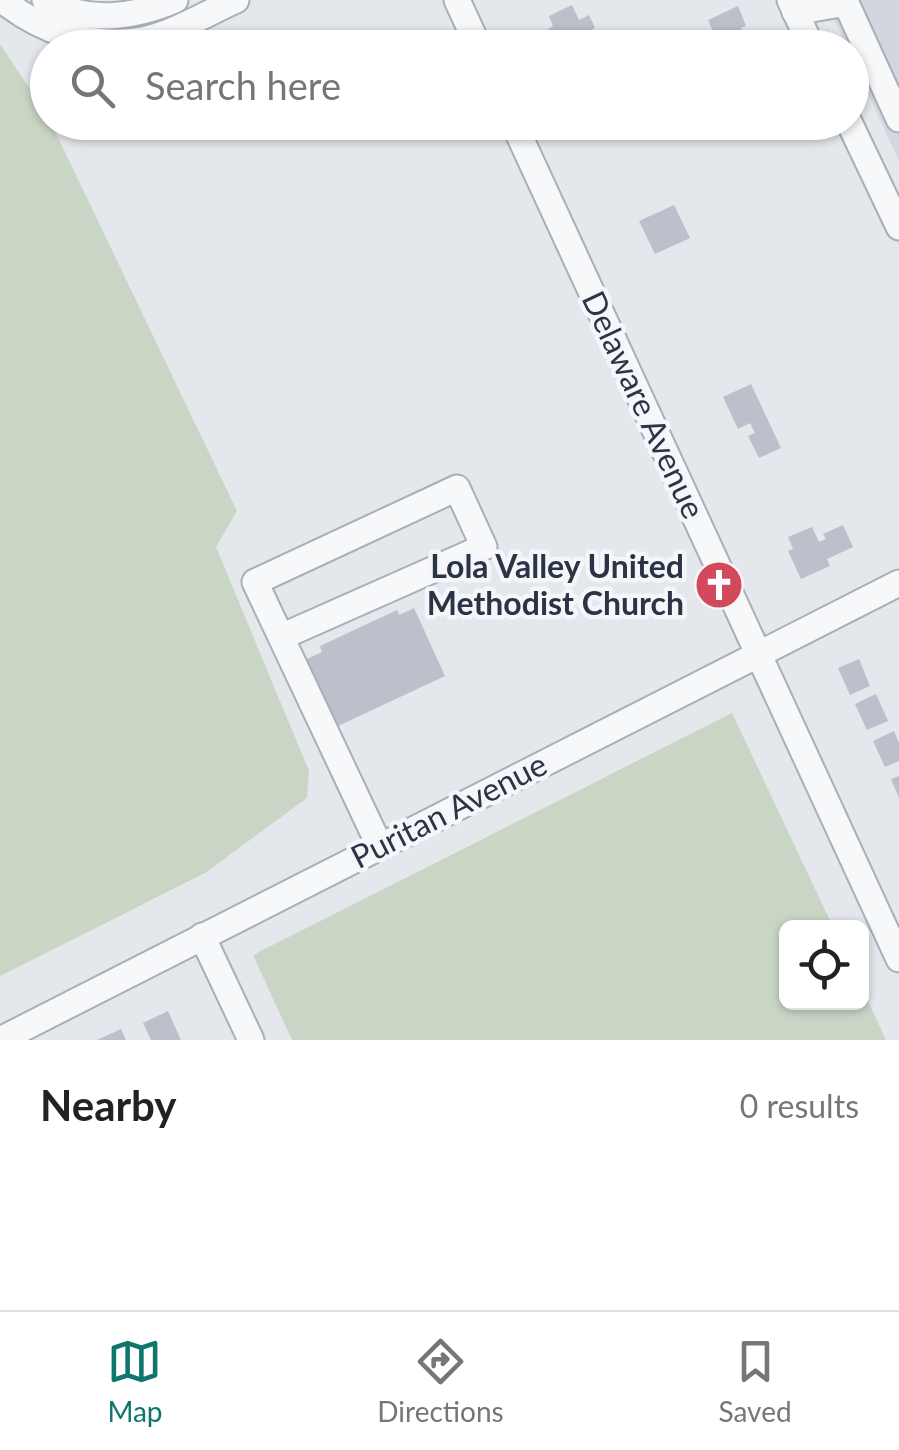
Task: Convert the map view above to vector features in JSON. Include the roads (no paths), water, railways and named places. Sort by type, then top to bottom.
[{"type":"street","points":[[2,0],[50,30]]},
{"type":"street","points":[[45,0],[81,14],[103,17],[138,14],[175,0]]},
{"type":"street","points":[[160,30],[195,8],[236,0]]},
{"type":"street","points":[[457,0],[471,30]]},
{"type":"street","points":[[804,30],[793,6],[846,3],[858,30]]},
{"type":"street","points":[[869,53],[899,119]]},
{"type":"street","name":"Delaware Avenue","points":[[521,140],[899,959]]},
{"type":"street","points":[[858,140],[899,227]]},
{"type":"street","points":[[281,637],[484,547],[457,488],[256,582],[281,637],[380,847]]},
{"type":"street","name":"Puritan Avenue","points":[[0,1040],[899,583]]},
{"type":"street","points":[[202,936],[251,1040]]},
{"type":"place","name":"Lola Valley United Methodist Church","points":[[719,585]]}]
